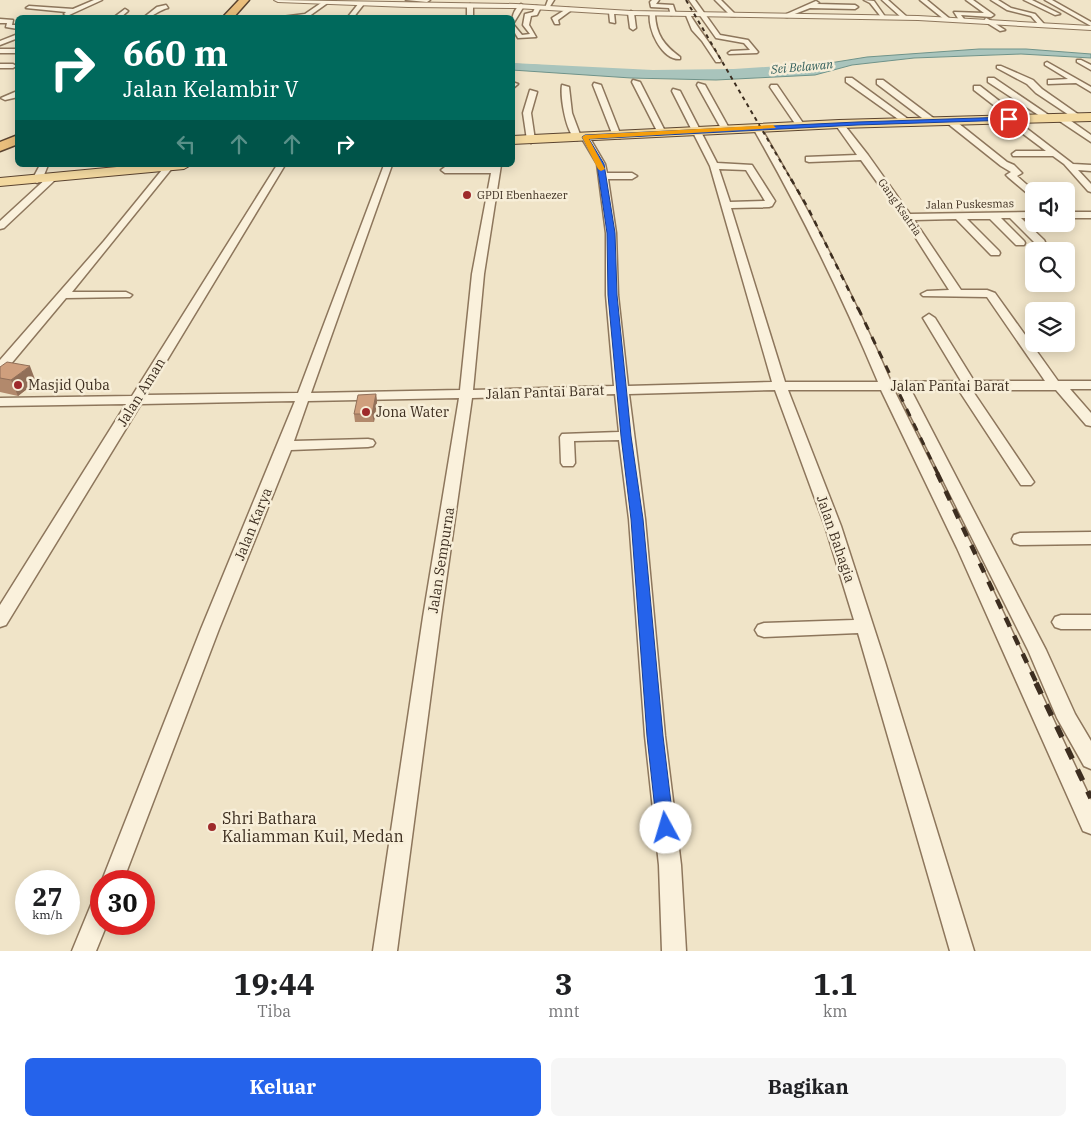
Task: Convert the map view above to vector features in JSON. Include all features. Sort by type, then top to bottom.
[{"type":"highway","points":[[230,15],[244,0]]},
{"type":"highway","points":[[237,15],[251,0]]},
{"type":"highway","points":[[0,142],[15,135]]},
{"type":"highway","points":[[0,148],[15,140]]},
{"type":"main road","points":[[515,140],[839,124],[1085,117]]},
{"type":"main road","points":[[0,182],[44,179],[133,168],[169,167]]},
{"type":"street","points":[[66,15],[99,0]]},
{"type":"street","points":[[278,0],[356,3],[428,0]]},
{"type":"street","points":[[656,0],[653,2],[653,6],[671,6],[673,14]]},
{"type":"street","points":[[692,0],[718,37],[746,41],[756,52],[730,53]]},
{"type":"street","points":[[718,0],[733,15]]},
{"type":"street","points":[[785,16],[819,0]]},
{"type":"street","points":[[867,0],[872,2],[884,17]]},
{"type":"street","points":[[885,0],[904,17]]},
{"type":"street","points":[[923,0],[947,19]]},
{"type":"street","points":[[969,0],[1002,30]]},
{"type":"street","points":[[994,0],[1009,9],[1033,15],[1041,24]]},
{"type":"street","points":[[1027,0],[1053,14]]},
{"type":"street","points":[[1048,0],[1091,24]]},
{"type":"street","points":[[307,15],[326,2]]},
{"type":"street","points":[[408,2],[470,6],[538,7],[560,5],[611,13],[947,19],[988,18]]},
{"type":"street","points":[[351,15],[356,3]]},
{"type":"street","points":[[1019,4],[1034,13],[1089,14]]},
{"type":"street","points":[[557,23],[554,19],[560,5]]},
{"type":"street","points":[[963,5],[976,14],[999,21],[1091,28]]},
{"type":"street","points":[[470,6],[470,15]]},
{"type":"street","points":[[515,21],[521,6]]},
{"type":"street","points":[[515,26],[529,29],[526,25],[521,6]]},
{"type":"street","points":[[808,6],[855,7]]},
{"type":"street","points":[[150,15],[159,8],[166,7]]},
{"type":"street","points":[[29,8],[75,11]]},
{"type":"street","points":[[120,15],[125,11]]},
{"type":"street","points":[[611,13],[613,22]]},
{"type":"street","points":[[631,13],[633,28]]},
{"type":"street","points":[[652,14],[653,27],[661,46],[678,58]]},
{"type":"street","points":[[687,14],[688,20],[705,40],[718,61]]},
{"type":"street","points":[[961,19],[956,14],[976,14]]},
{"type":"street","points":[[1071,14],[1068,20],[1078,27]]},
{"type":"street","points":[[0,20],[11,21],[8,26],[15,27]]},
{"type":"street","points":[[734,30],[740,40]]},
{"type":"street","points":[[3,39],[15,35]]},
{"type":"street","points":[[0,51],[15,51]]},
{"type":"street","points":[[1079,62],[1091,68]]},
{"type":"street","points":[[1047,64],[1091,90]]},
{"type":"street","points":[[0,66],[13,66]]},
{"type":"street","points":[[999,67],[1030,82],[1039,91],[1085,117]]},
{"type":"street","points":[[850,80],[908,122]]},
{"type":"street","points":[[991,80],[1091,139]]},
{"type":"street","points":[[1051,82],[1077,81]]},
{"type":"street","points":[[636,82],[662,134]]},
{"type":"street","points":[[880,82],[933,122]]},
{"type":"street","points":[[597,85],[616,136]]},
{"type":"street","points":[[700,85],[726,130]]},
{"type":"street","points":[[565,87],[569,116],[581,137],[601,164],[611,233],[612,295],[626,436],[637,519],[655,736],[670,865],[674,951]]},
{"type":"street","points":[[774,87],[801,126]]},
{"type":"street","points":[[977,88],[1068,163],[1091,189]]},
{"type":"street","points":[[531,140],[527,112],[532,92]]},
{"type":"street","name":"Jalan Bahagia","points":[[687,94],[677,92],[714,166],[780,386],[833,526],[865,626],[962,951]]},
{"type":"street","points":[[696,93],[706,93]]},
{"type":"street","points":[[5,98],[15,95]]},
{"type":"street","points":[[868,104],[892,122]]},
{"type":"street","points":[[950,121],[1004,164],[1012,167],[1017,173],[1011,175],[1025,188]]},
{"type":"street","name":"Gang Ksatria","points":[[839,124],[865,157],[958,293]]},
{"type":"street","points":[[757,128],[802,208],[855,313],[1037,650],[1067,718],[1091,760]]},
{"type":"street","points":[[1016,154],[1055,153]]},
{"type":"street","points":[[810,159],[865,157]]},
{"type":"street","points":[[714,166],[749,167],[770,201],[769,204],[761,205],[725,205]]},
{"type":"street","points":[[0,226],[44,179],[44,167]]},
{"type":"street","points":[[0,368],[108,243],[169,167]]},
{"type":"street","name":"Jalan Aman","points":[[0,620],[280,167]]},
{"type":"street","name":"Jalan Karya","points":[[116,870],[210,629],[304,397],[387,167]]},
{"type":"street","points":[[1070,167],[1091,168]]},
{"type":"street","name":"Jalan Sempurna","points":[[386,951],[432,617],[466,394],[478,274],[496,168],[445,170]]},
{"type":"street","points":[[602,176],[632,176]]},
{"type":"street","name":"Jalan Puskesmas","points":[[907,217],[1025,215]]},
{"type":"street","points":[[1078,215],[1091,215]]},
{"type":"street","points":[[1078,215],[1091,228]]},
{"type":"street","points":[[958,216],[994,253]]},
{"type":"street","points":[[993,216],[1020,242]]},
{"type":"street","points":[[1013,216],[1040,242]]},
{"type":"street","points":[[926,294],[991,294],[1018,336],[1058,386],[1091,422]]},
{"type":"street","points":[[62,296],[126,295]]},
{"type":"street","points":[[929,318],[966,386],[1026,482]]},
{"type":"street","points":[[894,385],[965,548],[1091,824]]},
{"type":"street","name":"Jalan Pantai Barat","points":[[0,402],[466,394],[780,386],[1091,385]]},
{"type":"street","points":[[568,463],[567,437],[626,436]]},
{"type":"street","points":[[285,446],[368,443]]},
{"type":"street","points":[[1020,539],[1091,538]]},
{"type":"street","points":[[1061,622],[1091,622]]},
{"type":"street","points":[[764,630],[865,626]]},
{"type":"street","points":[[84,951],[90,935]]},
{"type":"water","name":"Sei Belawan","points":[[979,49],[1026,49],[1091,54],[1091,58],[1021,54],[914,58],[852,65],[815,75],[716,80],[631,78],[515,70],[515,64],[628,74],[712,73],[786,70],[867,57]]},
{"type":"building","points":[[7,362],[30,366],[11,380],[0,378],[0,367]]},
{"type":"building","points":[[376,394],[372,414],[354,414],[358,395]]},
{"type":"waterway","name":"Sei Belawan","points":[[515,66],[653,74],[734,73],[824,66]]},
{"type":"railway","points":[[686,0],[792,181]]},
{"type":"railway","points":[[791,179],[808,208],[858,309]]},
{"type":"railway","points":[[858,308],[938,474]]},
{"type":"railway","points":[[937,473],[1037,684]]},
{"type":"railway","points":[[1036,683],[1091,798]]},
{"type":"slow traffic","points":[[601,169],[601,164],[593,154],[585,137],[773,127]]},
{"type":"place","name":"GPDI Ebenhaezer","points":[[467,195]]},
{"type":"place","name":"Masjid Quba","points":[[18,385]]},
{"type":"place","name":"Jona Water","points":[[366,412]]},
{"type":"place","name":"Shri Bathara Kaliamman Kuil, Medan","points":[[212,827]]},
{"type":"route","points":[[666,828],[655,736],[637,519],[626,436],[612,295],[611,233],[601,164],[593,154],[585,137],[1009,119]]}]
